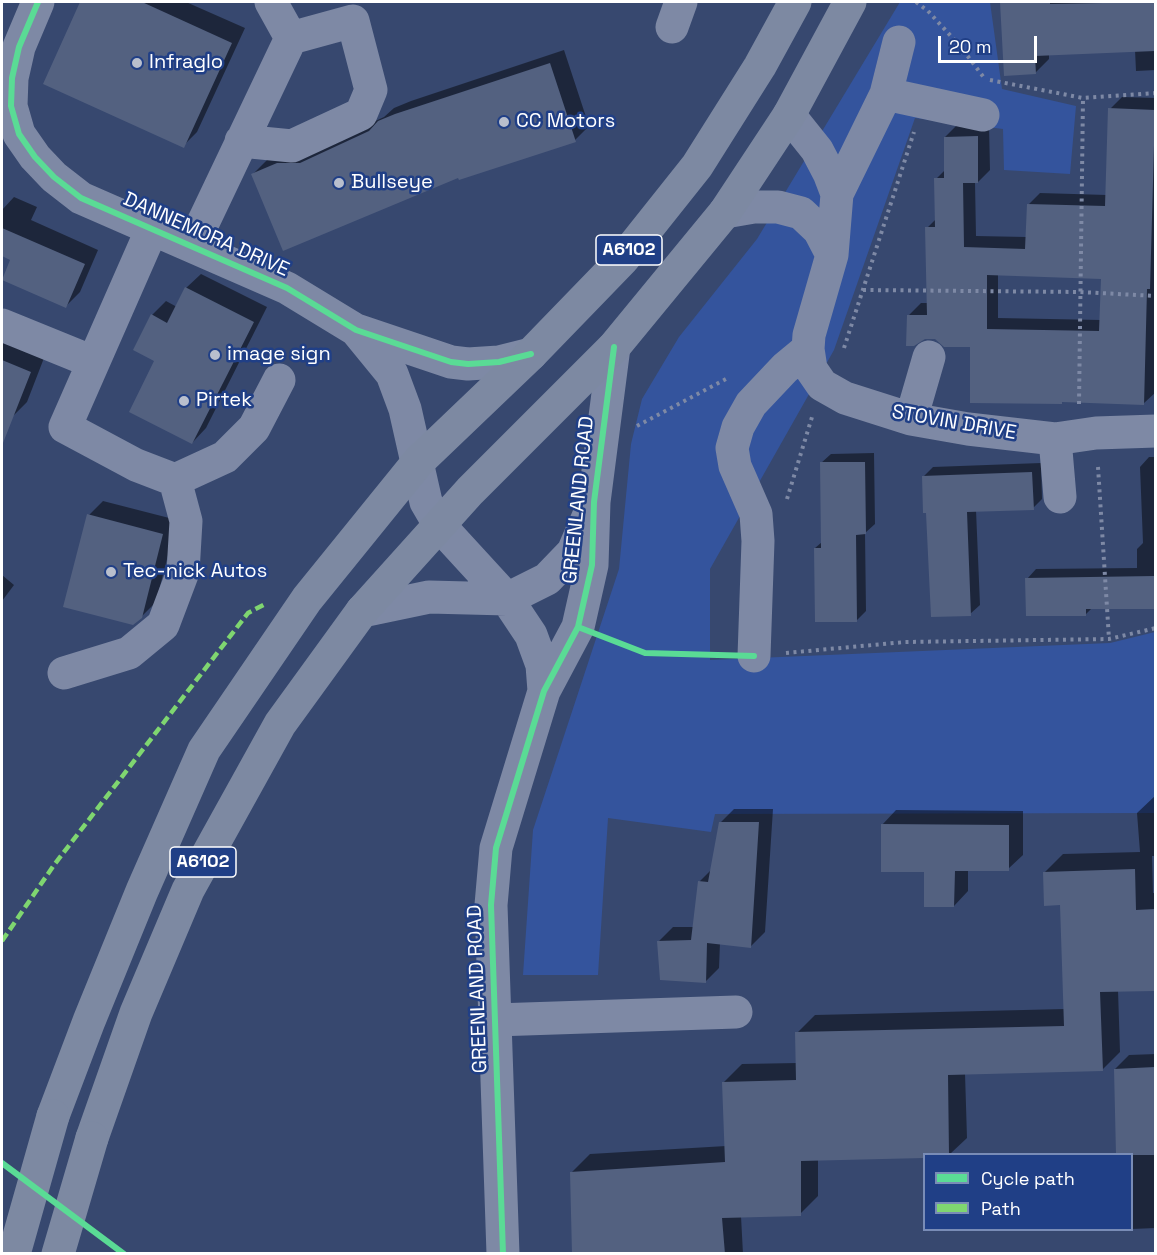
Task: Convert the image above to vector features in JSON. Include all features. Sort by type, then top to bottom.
[{"type":"main road","name":"A6102","points":[[14,1254],[53,1116],[137,902],[204,750],[307,599],[418,462],[531,354],[623,259],[697,166],[760,66],[795,2]]},
{"type":"main road","name":"GREENLAND ROAD","points":[[58,1254],[92,1138],[136,1013],[188,890],[280,724],[362,611],[470,491],[614,347],[725,212],[789,115],[850,2]]},
{"type":"street","name":"DANNEMORA DRIVE","points":[[38,2],[19,47],[12,78],[10,139],[35,157],[54,177],[81,198],[286,288],[356,330],[451,362],[499,363],[531,354]]},
{"type":"street","points":[[272,2],[291,38]]},
{"type":"street","points":[[192,246],[291,38],[353,21],[371,90],[361,114],[292,146],[242,141]]},
{"type":"street","points":[[822,385],[811,369],[809,336],[814,311],[832,255],[837,194],[886,94],[899,42]]},
{"type":"street","points":[[886,94],[983,115]]},
{"type":"street","points":[[789,115],[817,150],[837,194]]},
{"type":"street","points":[[725,212],[754,207],[778,207],[801,213],[819,230],[832,255]]},
{"type":"street","points":[[152,229],[64,427],[136,465],[175,480],[225,457],[254,428],[279,380]]},
{"type":"street","points":[[2,325],[93,362]]},
{"type":"street","name":"DANNEMORA DRIVE","points":[[356,330],[392,374],[405,409],[418,462]]},
{"type":"street","name":"GREENLAND ROAD","points":[[503,1254],[491,905],[496,849],[544,691],[578,627],[592,565],[594,502],[614,347]]},
{"type":"street","points":[[754,656],[758,541],[756,514],[735,466],[732,448],[738,427],[751,404],[785,368],[808,349]]},
{"type":"street","points":[[911,419],[929,357]]},
{"type":"street","name":"STOVIN DRIVE","points":[[822,385],[845,399],[911,419],[968,429],[1076,436],[1155,432]]},
{"type":"street","points":[[1060,497],[1076,436]]},
{"type":"street","name":"GREENLAND ROAD","points":[[418,462],[426,502],[440,526],[507,599],[531,635],[542,665],[544,691]]},
{"type":"street","points":[[64,673],[129,653],[163,625],[183,572],[186,521],[175,480]]},
{"type":"street","name":"GREENLAND ROAD","points":[[362,611],[429,597],[507,599],[547,579],[573,552],[594,502]]},
{"type":"street","points":[[495,1020],[736,1012]]},
{"type":"path","points":[[916,2],[928,11],[952,37],[985,79]]},
{"type":"path","points":[[974,77],[1083,98],[1155,93]]},
{"type":"path","points":[[1083,98],[1076,436],[1109,639]]},
{"type":"path","points":[[842,353],[925,103]]},
{"type":"path","points":[[863,290],[1080,292],[1155,296]]},
{"type":"path","points":[[600,445],[730,377]]},
{"type":"path","points":[[786,503],[822,385]]},
{"type":"path","points":[[754,656],[905,642],[1109,639],[1155,628]]},
{"type":"shaded area","points":[[900,2],[990,2],[1002,89],[1076,106],[1070,174],[1004,170],[1003,129],[915,118],[834,350],[710,569],[710,660],[1110,643],[1155,632],[1155,813],[715,814],[711,832],[608,818],[598,975],[523,975],[533,830],[619,569],[631,444],[642,399],[679,337],[757,239]]},
{"type":"building","name":"Infraglo","points":[[80,2],[142,2],[232,43],[184,148],[43,84]]},
{"type":"building","points":[[1000,2],[1050,2],[1050,4],[1155,2],[1155,51],[1035,56],[1036,74],[1004,76]]},
{"type":"building","points":[[550,63],[576,142],[459,180],[458,178],[283,251],[251,174],[277,163],[300,163],[369,131],[378,121],[395,114]]},
{"type":"building","points":[[1108,108],[1155,110],[1144,405],[1062,402],[1062,404],[970,403],[970,347],[944,347],[935,339],[925,339],[914,346],[906,346],[907,315],[927,315],[925,227],[935,227],[934,178],[944,178],[944,137],[978,136],[978,183],[963,183],[964,247],[1025,249],[1027,204],[1105,206]],"holes":[[[987,275],[1101,279],[1099,331],[987,329]]]},
{"type":"building","points":[[2,228],[85,264],[66,308],[2,280],[10,260],[2,256]]},
{"type":"building","points":[[185,287],[254,322],[192,444],[129,412],[154,361],[133,350],[151,314],[167,323]]},
{"type":"building","points":[[2,360],[31,372],[3,443],[2,443]]},
{"type":"building","points":[[820,462],[865,462],[866,534],[856,535],[857,622],[815,622],[814,548],[821,548]]},
{"type":"building","points":[[1032,472],[1034,510],[967,512],[971,616],[931,617],[922,476]]},
{"type":"building","points":[[87,514],[163,534],[142,618],[133,625],[63,607]]},
{"type":"building","points":[[1155,576],[1155,609],[1086,609],[1086,616],[1026,616],[1025,578]]},
{"type":"building","points":[[719,822],[759,822],[751,948],[707,943],[706,983],[660,980],[657,941],[691,940],[698,881],[708,882]]},
{"type":"building","points":[[881,824],[1009,825],[1009,871],[955,871],[954,907],[924,907],[924,872],[881,872]]},
{"type":"building","points":[[1135,869],[1136,910],[1155,909],[1155,991],[1100,992],[1103,1071],[948,1075],[949,1153],[923,1153],[923,1158],[801,1161],[801,1216],[722,1218],[725,1254],[572,1254],[570,1172],[725,1162],[722,1082],[796,1080],[795,1032],[1064,1026],[1060,905],[1044,906],[1043,872]]},
{"type":"building","points":[[1155,1067],[1155,1155],[1116,1153],[1114,1069]]},
{"type":"marked path","points":[[2,941],[54,865],[248,613],[267,603]]},
{"type":"cycle path","points":[[38,2],[19,47],[12,78],[11,106],[19,134],[35,157],[54,177],[81,198],[287,288],[356,330],[451,362],[468,364],[499,362],[531,354]]},
{"type":"cycle path","points":[[503,1254],[491,905],[496,848],[544,691],[578,627],[592,565],[594,502],[614,347]]},
{"type":"cycle path","points":[[578,627],[645,653],[754,656]]},
{"type":"cycle path","points":[[2,1163],[124,1254]]},
{"type":"place","name":"Infraglo","points":[[137,63]]},
{"type":"place","name":"CC Motors","points":[[504,122]]},
{"type":"place","name":"Bullseye","points":[[339,183]]},
{"type":"place","name":"image sign","points":[[215,355]]},
{"type":"place","name":"Pirtek","points":[[184,401]]},
{"type":"place","name":"Tec-nick Autos","points":[[111,572]]}]
